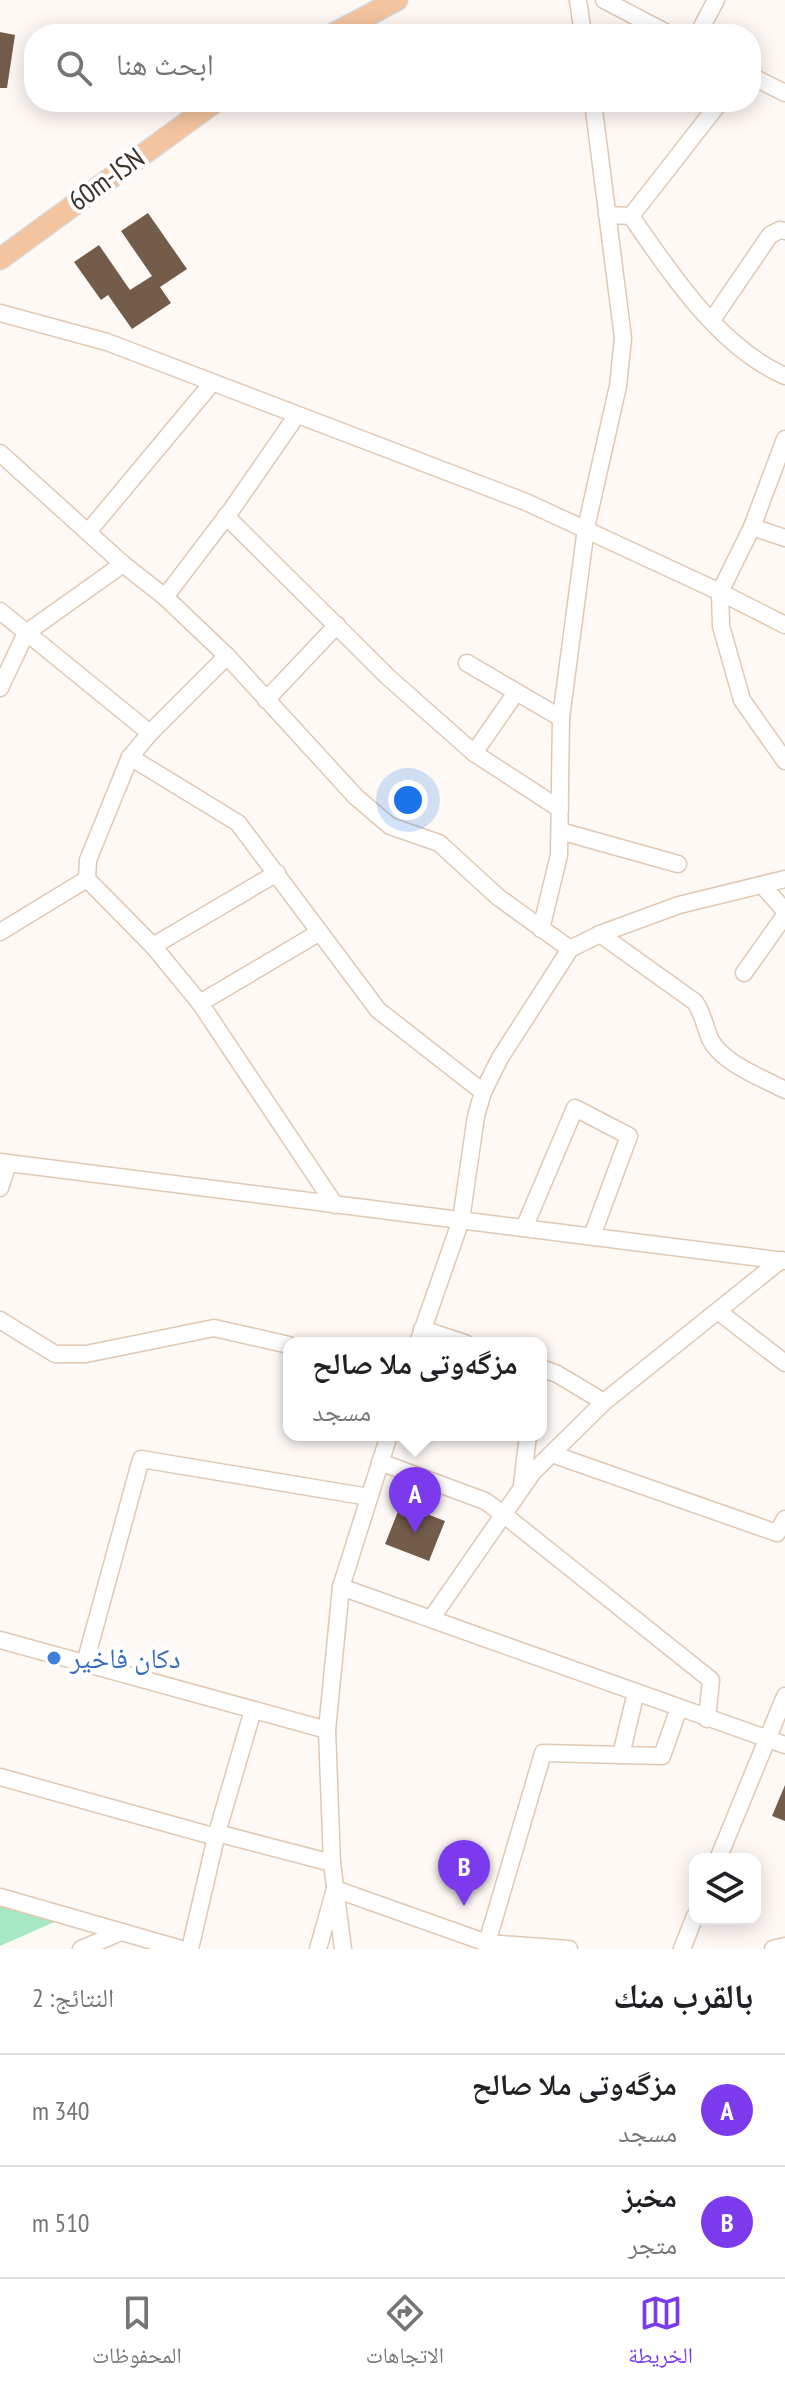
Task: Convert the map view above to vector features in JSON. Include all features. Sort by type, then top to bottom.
[{"type":"main road","points":[[352,24],[397,0]]},
{"type":"main road","name":"60m-ISN","points":[[0,259],[201,112]]},
{"type":"street","points":[[578,0],[582,24]]},
{"type":"street","points":[[604,0],[650,24]]},
{"type":"street","points":[[703,24],[716,0]]},
{"type":"street","points":[[761,81],[785,93]]},
{"type":"street","points":[[541,929],[559,855],[561,718],[586,528],[618,386],[623,338],[594,112]]},
{"type":"street","points":[[631,216],[712,112]]},
{"type":"street","points":[[607,215],[631,216]]},
{"type":"street","points":[[631,216],[677,284],[764,367],[785,376]]},
{"type":"street","points":[[712,320],[770,235],[785,231]]},
{"type":"street","points":[[0,313],[107,342],[526,502],[785,625]]},
{"type":"street","points":[[88,532],[212,383]]},
{"type":"street","points":[[165,597],[297,415]]},
{"type":"street","points":[[785,439],[752,527],[720,592],[721,626],[742,700],[785,761]]},
{"type":"street","points":[[0,453],[123,564],[165,597],[227,656],[356,797],[390,826],[439,843],[498,897],[570,949]]},
{"type":"street","points":[[226,516],[388,677],[474,753],[560,809]]},
{"type":"street","points":[[752,527],[785,538]]},
{"type":"street","points":[[0,688],[26,633],[123,564]]},
{"type":"street","points":[[0,611],[150,733]]},
{"type":"street","points":[[266,700],[337,625]]},
{"type":"street","points":[[227,656],[130,757],[88,860],[87,879],[153,946],[200,1003],[335,1205]]},
{"type":"street","points":[[467,663],[515,694],[561,718]]},
{"type":"street","points":[[474,753],[515,694]]},
{"type":"street","points":[[130,757],[238,823],[378,1010],[483,1092]]},
{"type":"street","points":[[560,831],[678,864]]},
{"type":"street","points":[[153,946],[277,873]]},
{"type":"street","points":[[0,932],[87,879]]},
{"type":"street","points":[[420,1336],[461,1220],[476,1116],[483,1092],[500,1058],[570,949],[600,934],[679,905],[785,879]]},
{"type":"street","points":[[744,973],[785,913],[762,885]]},
{"type":"street","points":[[200,1003],[320,932]]},
{"type":"street","points":[[600,934],[695,1002],[703,1014],[711,1040],[723,1055],[785,1090]]},
{"type":"street","points":[[524,1228],[575,1108],[629,1136],[592,1236]]},
{"type":"street","points":[[0,1188],[4,1162],[783,1260]]},
{"type":"street","points":[[431,1619],[521,1488],[552,1454],[604,1402],[783,1260]]},
{"type":"street","points":[[719,1312],[785,1363]]},
{"type":"street","points":[[0,1320],[55,1354],[86,1354],[214,1328],[283,1344]]},
{"type":"street","points":[[547,1370],[604,1402]]},
{"type":"street","points":[[343,1949],[332,1863],[327,1730],[341,1587],[387,1441]]},
{"type":"street","points":[[521,1488],[527,1441]]},
{"type":"street","points":[[552,1454],[777,1533],[785,1519]]},
{"type":"street","points":[[85,1663],[141,1459],[369,1497]]},
{"type":"street","points":[[380,1462],[485,1501],[503,1514],[711,1680],[707,1719]]},
{"type":"street","points":[[341,1587],[785,1745]]},
{"type":"street","points":[[0,1640],[327,1730]]},
{"type":"street","points":[[621,1755],[636,1692]]},
{"type":"street","points":[[720,1853],[785,1696]]},
{"type":"street","points":[[487,1943],[543,1753],[662,1756],[679,1708]]},
{"type":"street","points":[[190,1949],[216,1835],[253,1710]]},
{"type":"street","points":[[0,1777],[332,1863]]},
{"type":"street","points":[[335,1889],[487,1943],[569,1949]]},
{"type":"street","points":[[318,1949],[335,1889]]},
{"type":"street","points":[[0,1897],[181,1949]]},
{"type":"street","points":[[682,1949],[691,1925]]},
{"type":"street","points":[[81,1949],[121,1932]]},
{"type":"street","points":[[773,1949],[785,1946]]},
{"type":"green space","points":[[0,1889],[77,1912],[0,1946]]},
{"type":"building","points":[[0,32],[15,35],[7,88],[0,88]]},
{"type":"building","points":[[148,213],[187,269],[160,287],[171,303],[132,329],[108,295],[101,300],[74,262],[99,245],[130,290],[152,276],[121,231]]},
{"type":"building","points":[[401,1504],[445,1521],[429,1561],[385,1544]]},
{"type":"building","points":[[785,1785],[785,1821],[772,1816]]},
{"type":"place","name":"مزگه‌وتی ملا صالح","points":[[415,1533]]},
{"type":"place","name":"دكان فاخیر","points":[[54,1658]]},
{"type":"place","name":"مخبز","points":[[464,1906]]}]
